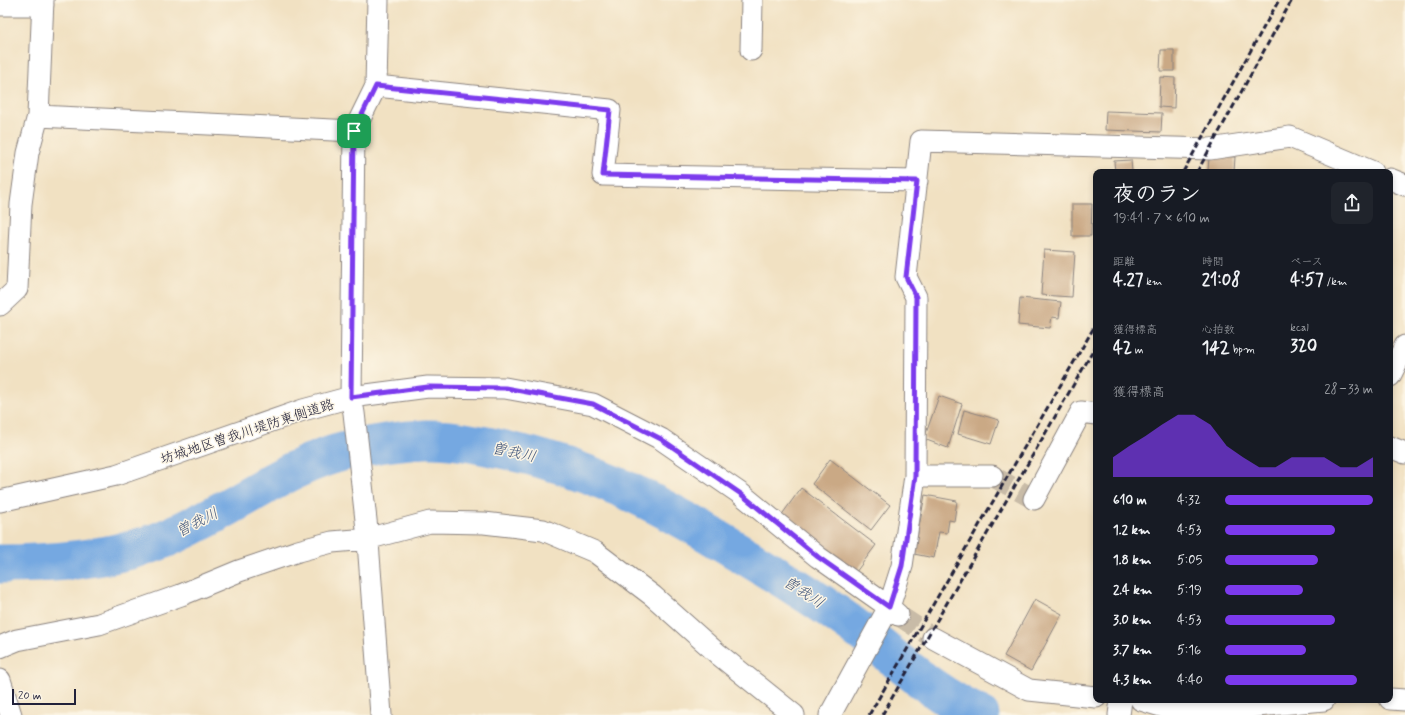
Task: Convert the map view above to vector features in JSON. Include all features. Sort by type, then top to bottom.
[{"type":"street","points":[[378,0],[376,86],[354,131],[353,405],[367,534],[381,715]]},
{"type":"street","points":[[751,50],[752,0]]},
{"type":"street","points":[[0,5],[43,2],[38,116],[28,153],[21,204],[17,289],[0,305]]},
{"type":"street","points":[[376,86],[610,110],[603,175],[917,181]]},
{"type":"street","points":[[38,116],[354,131]]},
{"type":"street","points":[[830,715],[889,615],[902,566],[915,476],[916,297],[906,277],[921,140],[1210,149],[1290,137],[1366,169]]},
{"type":"street","points":[[1393,180],[1405,185]]},
{"type":"street","points":[[1393,370],[1405,346]]},
{"type":"street","name":"坊城地区曽我川堤防東側道路","points":[[0,501],[116,475],[303,410],[353,405],[428,387],[505,388],[593,404],[661,439],[741,494],[889,615]]},
{"type":"street","points":[[1034,499],[1081,412],[1093,414]]},
{"type":"street","points":[[1393,448],[1405,453]]},
{"type":"street","points":[[915,476],[992,476]]},
{"type":"street","points":[[0,647],[17,640],[99,624],[298,551],[332,542],[430,522],[484,523],[543,530],[595,552],[653,596],[718,654],[794,715]]},
{"type":"street","points":[[933,638],[1029,690],[1093,697]]},
{"type":"street","points":[[0,680],[11,715]]},
{"type":"street","points":[[1393,699],[1405,700]]},
{"type":"street","points":[[1151,703],[1164,707],[1237,708],[1291,703]]},
{"type":"building","points":[[1161,50],[1174,50],[1174,71],[1160,71]]},
{"type":"building","points":[[1160,77],[1175,78],[1174,108],[1159,107]]},
{"type":"building","points":[[1106,111],[1162,113],[1161,132],[1105,130]]},
{"type":"building","points":[[1209,156],[1235,157],[1234,169],[1208,169]]},
{"type":"building","points":[[1131,160],[1132,169],[1115,169],[1114,161]]},
{"type":"building","points":[[1072,204],[1092,204],[1091,236],[1072,236]]},
{"type":"building","points":[[1044,250],[1075,252],[1072,297],[1041,295]]},
{"type":"building","points":[[1020,298],[1061,302],[1059,318],[1052,317],[1050,328],[1018,325]]},
{"type":"building","points":[[939,396],[962,404],[948,448],[924,439]]},
{"type":"building","points":[[964,410],[999,420],[991,444],[958,434]]},
{"type":"building","points":[[830,459],[890,505],[871,530],[812,484]]},
{"type":"building","points":[[801,488],[876,545],[853,576],[778,520]]},
{"type":"building","points":[[925,495],[957,501],[954,521],[949,520],[947,533],[939,532],[934,558],[914,554]]},
{"type":"building","points":[[1035,599],[1062,614],[1031,671],[1004,656]]},
{"type":"waterway","name":"曽我川","points":[[0,564],[36,563],[91,558],[127,551],[151,544],[174,535],[210,517],[307,464],[350,450],[388,443],[417,440],[444,439],[464,442],[501,449],[564,466],[593,476],[649,501],[705,532],[809,595],[852,625],[929,685],[945,696],[980,715]]},
{"type":"tunnel","points":[[992,476],[1034,499]]},
{"type":"tunnel","points":[[898,615],[933,638]]},
{"type":"railway","points":[[1185,169],[1279,0]]},
{"type":"railway","points":[[1199,169],[1292,0]]},
{"type":"railway","points":[[869,715],[1093,329]]},
{"type":"railway","points":[[882,715],[1093,351]]},
{"type":"route","points":[[376,86],[610,110],[603,175],[917,181],[906,277],[916,297],[915,476],[902,566],[889,607],[818,557],[741,494],[661,439],[593,404],[505,388],[428,387],[351,397],[354,131],[376,86]]}]
